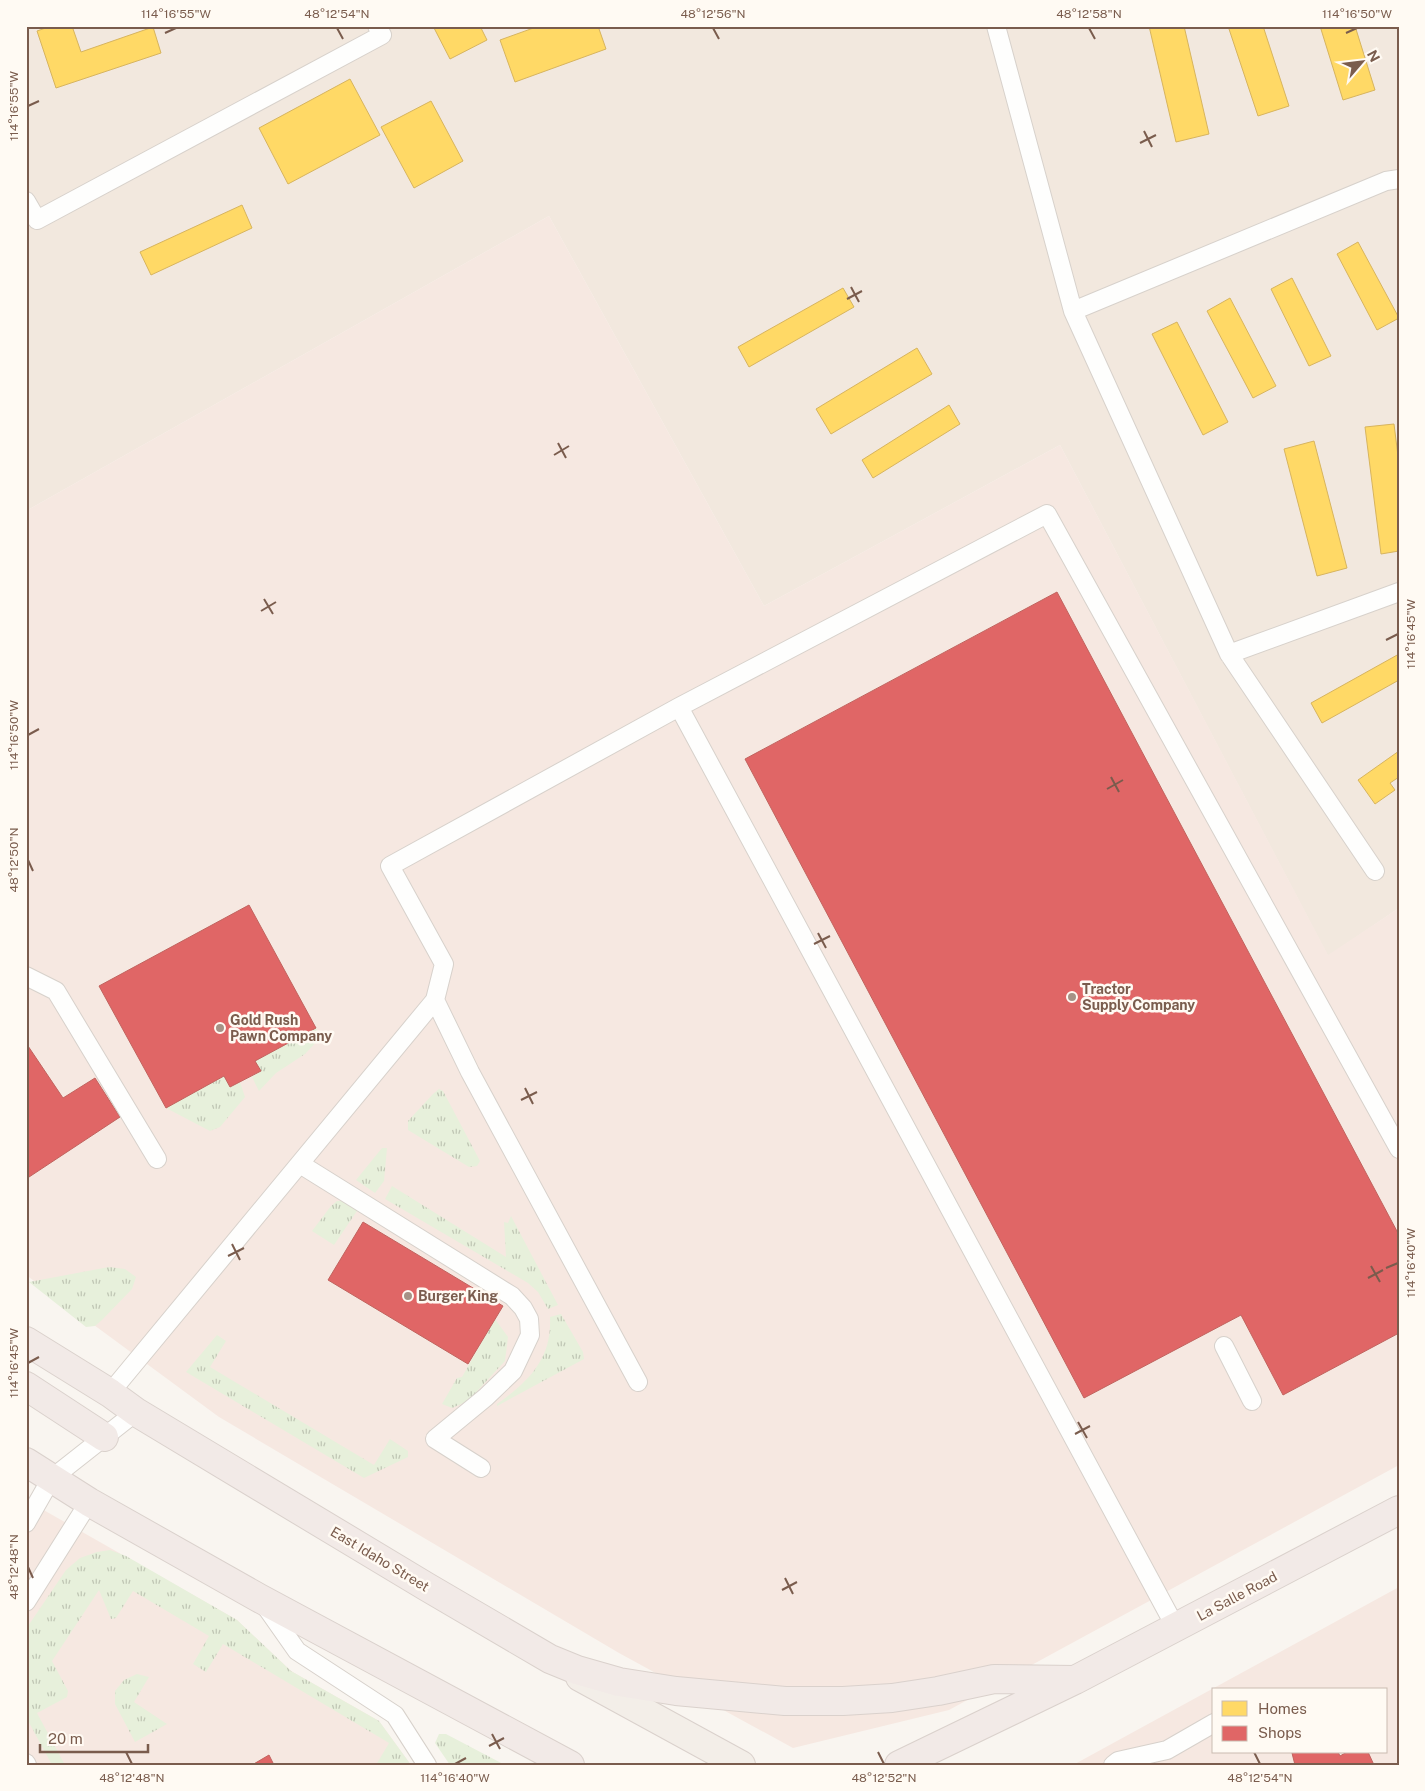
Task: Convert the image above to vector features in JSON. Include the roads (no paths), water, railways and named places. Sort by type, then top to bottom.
[{"type":"highway","name":"East Idaho Street","points":[[26,1342],[110,1393],[136,1412],[535,1650]]},
{"type":"highway","points":[[26,1386],[104,1437]]},
{"type":"highway","points":[[26,1462],[89,1502],[259,1598],[546,1756],[570,1765]]},
{"type":"highway","name":"La Salle Road","points":[[899,1765],[1075,1680],[1399,1510]]},
{"type":"highway","points":[[535,1650],[577,1670],[619,1682],[676,1691],[785,1701],[843,1701],[892,1698],[938,1691],[994,1679],[1075,1680]]},
{"type":"main road","name":"East Idaho Street","points":[[535,1650],[741,1765]]},
{"type":"lane","points":[[26,201],[37,220],[382,35],[377,26]]},
{"type":"lane","points":[[996,26],[1073,311],[1229,654],[1375,871]]},
{"type":"lane","points":[[1073,311],[1386,181],[1399,179]]},
{"type":"lane","points":[[110,1393],[435,1000],[444,964],[390,866],[679,707],[1047,514],[1399,1149]]},
{"type":"lane","points":[[1229,654],[1399,592]]},
{"type":"lane","points":[[679,707],[1176,1628]]},
{"type":"lane","points":[[26,976],[56,991],[158,1159]]},
{"type":"lane","points":[[435,1000],[470,1072],[638,1382]]},
{"type":"lane","points":[[300,1164],[512,1296],[530,1319],[530,1335],[513,1370],[486,1397],[435,1439],[482,1468]]},
{"type":"lane","points":[[1224,1346],[1252,1401]]},
{"type":"lane","points":[[26,1523],[51,1479],[136,1412]]},
{"type":"lane","points":[[26,1602],[89,1502]]},
{"type":"lane","points":[[259,1598],[296,1651],[395,1715],[427,1765]]},
{"type":"lane","points":[[1113,1765],[1118,1761],[1166,1750],[1212,1724]]},
{"type":"place","name":"Tractor Supply Company","points":[[1072,997]]},
{"type":"place","name":"Gold Rush Pawn Company","points":[[220,1028]]},
{"type":"place","name":"Burger King","points":[[408,1296]]}]
